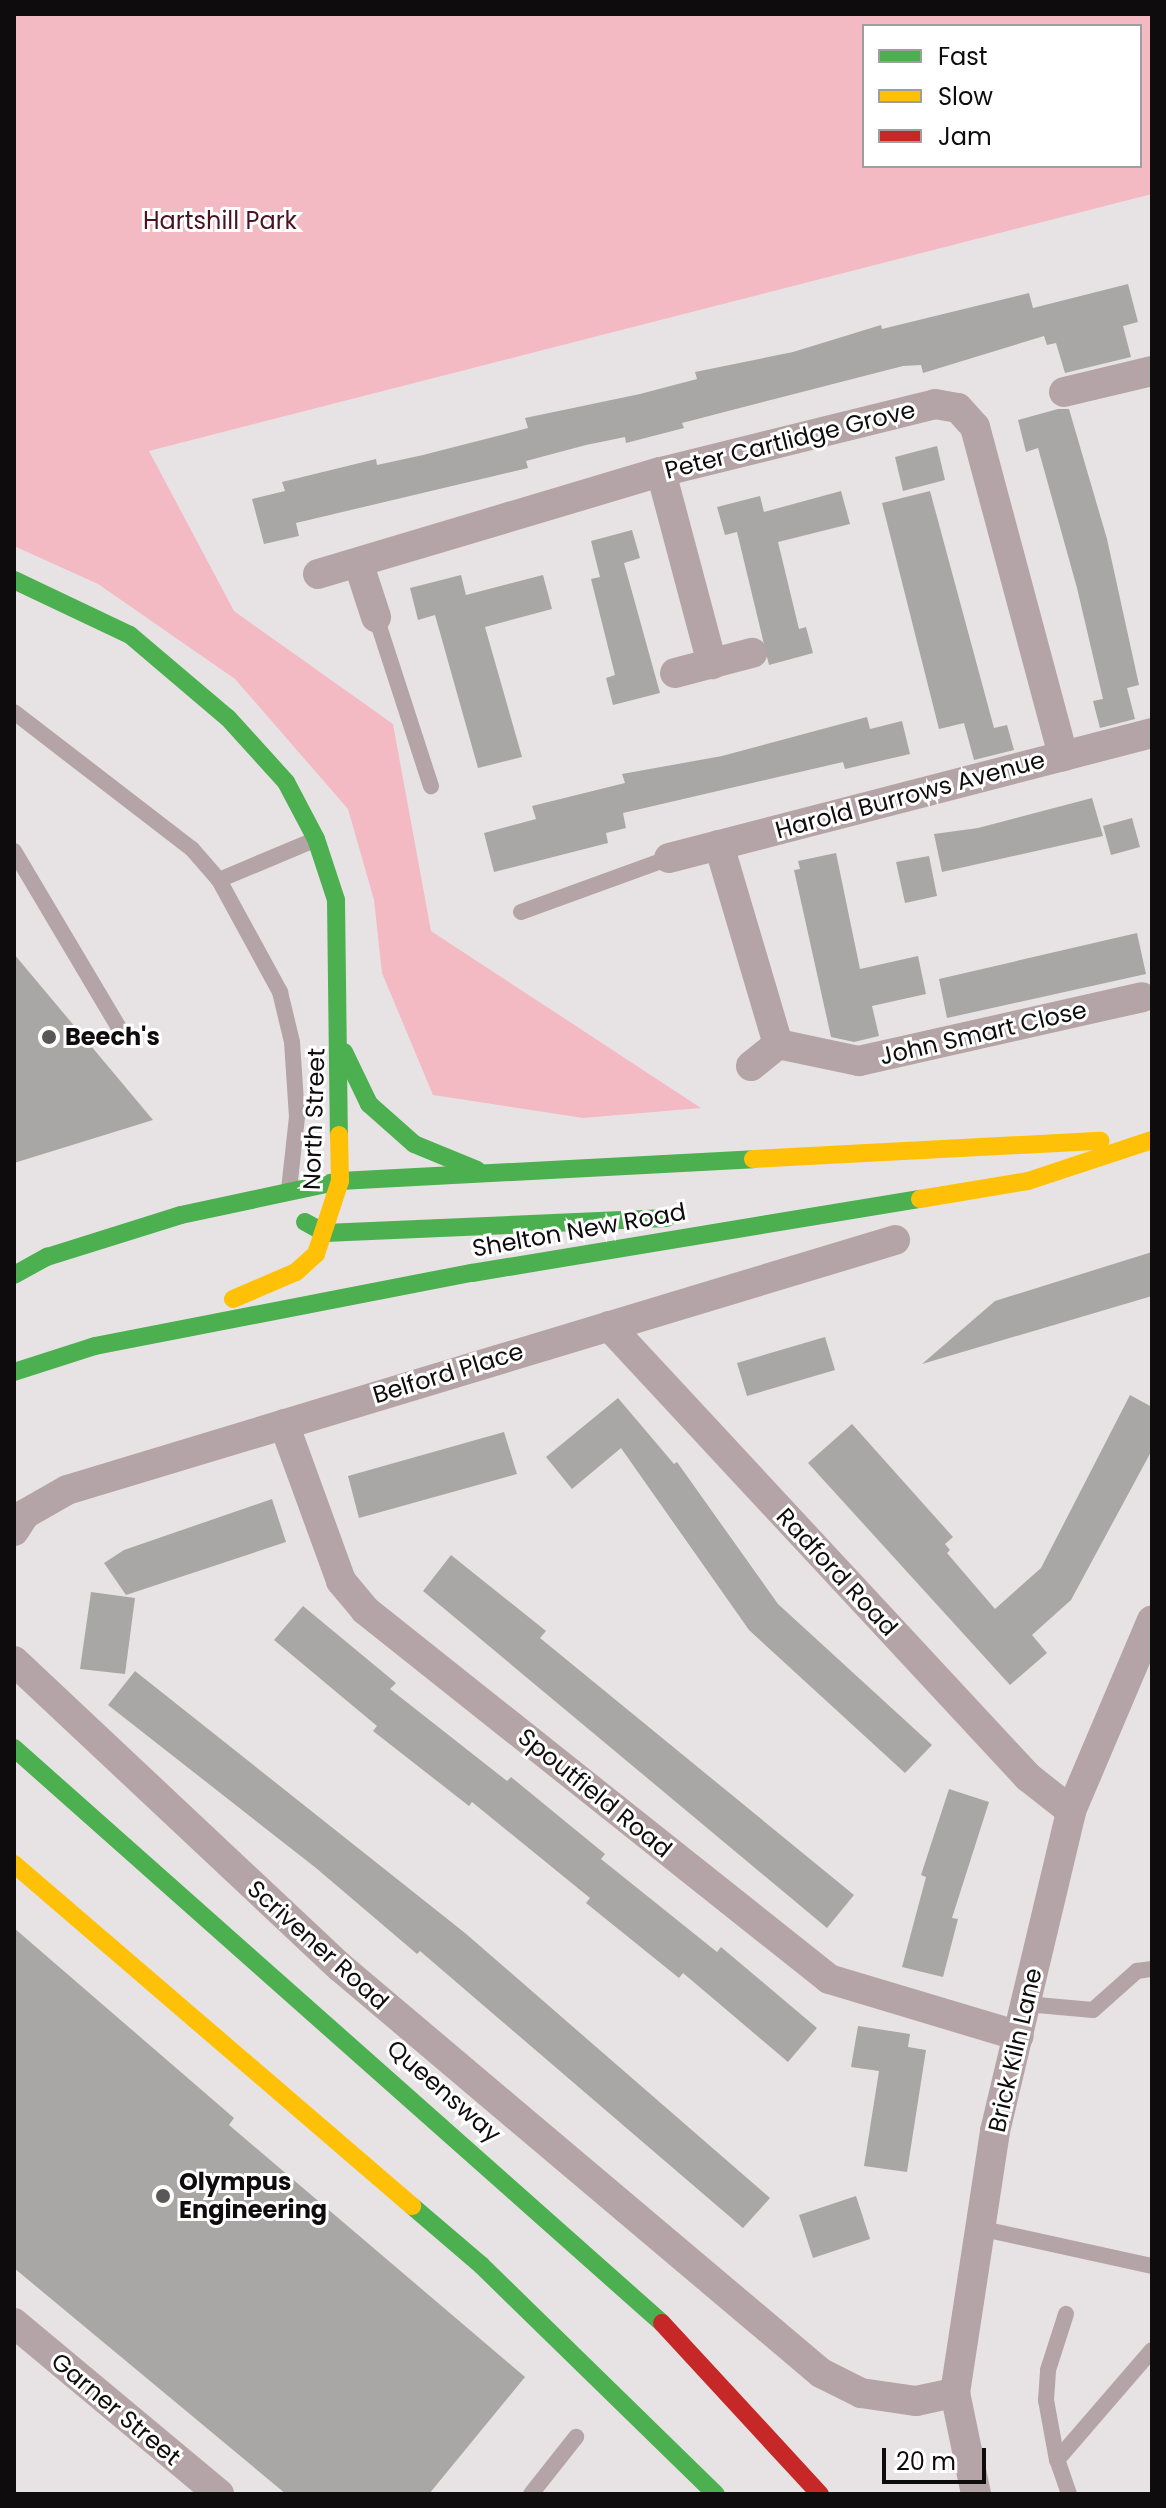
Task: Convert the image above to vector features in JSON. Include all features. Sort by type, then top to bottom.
[{"type":"main road","name":"North Street","points":[[14,580],[130,635],[228,718],[286,782],[316,839],[336,900],[340,1181],[316,1254],[275,1285],[95,1346]]},
{"type":"main road","points":[[340,1045],[369,1104],[414,1144],[489,1176]]},
{"type":"main road","name":"Shelton New Road","points":[[14,1275],[47,1257],[181,1215],[340,1181],[489,1176],[1152,1139]]},
{"type":"main road","name":"Shelton New Road","points":[[14,1372],[95,1346],[472,1273],[1028,1181],[1152,1139]]},
{"type":"main road","points":[[289,1190],[305,1222],[325,1233],[812,1215]]},
{"type":"main road","name":"Queensway","points":[[14,1748],[598,2261],[821,2494]]},
{"type":"main road","points":[[14,1864],[481,2265],[716,2494]]},
{"type":"street","points":[[1064,392],[1152,371]]},
{"type":"street","name":"Peter Cartlidge Grove","points":[[318,574],[359,565],[661,472],[935,404],[958,408],[975,427],[1063,756]]},
{"type":"street","points":[[661,472],[712,664]]},
{"type":"street","points":[[359,565],[376,617]]},
{"type":"street","points":[[675,673],[752,653]]},
{"type":"street","name":"Harold Burrows Avenue","points":[[669,858],[1152,733]]},
{"type":"street","points":[[719,845],[778,1044],[751,1066]]},
{"type":"street","name":"John Smart Close","points":[[778,1044],[859,1061],[1142,997]]},
{"type":"street","name":"Belford Place","points":[[14,1531],[25,1514],[67,1490],[895,1240]]},
{"type":"street","name":"Radford Road","points":[[609,1326],[1028,1777],[1071,1811]]},
{"type":"street","name":"Spoutfield Road","points":[[284,1424],[341,1581],[365,1610],[829,1979],[1019,2036]]},
{"type":"street","name":"Brick Kiln Lane","points":[[976,2494],[955,2393],[995,2131],[1071,1811],[1152,1620]]},
{"type":"street","name":"Scrivener Road","points":[[14,1661],[340,1967],[821,2373],[861,2393],[902,2399],[955,2393]]},
{"type":"street","name":"Garner Street","points":[[14,2323],[219,2494]]},
{"type":"lane","points":[[376,617],[431,786]]},
{"type":"lane","name":"North Street","points":[[14,712],[192,849],[219,880],[280,992],[289,1030],[297,1105],[289,1190]]},
{"type":"lane","points":[[219,880],[316,839]]},
{"type":"lane","points":[[14,851],[122,1033]]},
{"type":"lane","points":[[521,912],[669,858]]},
{"type":"lane","points":[[1026,2004],[1093,2010],[1137,1971],[1152,1969]]},
{"type":"lane","points":[[979,2228],[1152,2266]]},
{"type":"lane","points":[[1066,2314],[1048,2370],[1046,2400],[1057,2460],[1069,2494]]},
{"type":"lane","points":[[1057,2460],[1152,2350]]},
{"type":"lane","points":[[531,2494],[576,2437]]},
{"type":"green space","name":"Hartshill Park","points":[[14,14],[1152,14],[1152,194],[149,451],[234,611],[393,724],[431,931],[701,1108],[583,1118],[433,1095],[382,973],[374,900],[348,809],[235,679],[98,584],[14,546]]},
{"type":"building","points":[[1128,284],[1138,322],[1123,326],[1131,357],[1065,373],[1056,343],[1047,345],[1044,336],[923,373],[921,365],[903,366],[682,423],[684,428],[626,443],[625,437],[586,445],[526,461],[528,468],[296,523],[299,536],[264,544],[252,499],[285,491],[282,482],[376,459],[377,465],[423,455],[528,428],[525,418],[640,394],[697,379],[695,372],[793,352],[881,325],[882,329],[1029,293],[1033,308]]},
{"type":"building","points":[[1069,409],[1107,539],[1139,685],[1127,688],[1135,719],[1100,728],[1093,701],[1103,699],[1077,588],[1038,448],[1026,452],[1018,420]]},
{"type":"building","points":[[937,446],[945,480],[903,491],[895,457]]},
{"type":"building","points":[[841,491],[850,524],[778,542],[799,629],[806,627],[813,653],[769,665],[737,532],[725,535],[717,507],[760,496],[764,512]]},
{"type":"building","points":[[930,491],[994,728],[1007,725],[1014,750],[974,760],[964,723],[939,729],[882,503]]},
{"type":"building","points":[[632,530],[640,558],[624,563],[660,693],[613,705],[606,678],[615,675],[591,579],[600,577],[591,541]]},
{"type":"building","points":[[461,575],[466,595],[543,575],[552,609],[485,627],[522,757],[478,768],[435,615],[418,620],[410,588]]},
{"type":"building","points":[[867,717],[870,729],[902,721],[910,754],[845,769],[843,762],[623,813],[626,828],[606,833],[608,843],[494,872],[484,833],[536,819],[532,806],[625,783],[622,774],[722,756]]},
{"type":"building","points":[[1092,798],[1103,836],[942,872],[934,834],[978,828]]},
{"type":"building","points":[[1132,818],[1140,847],[1111,855],[1103,826]]},
{"type":"building","points":[[836,853],[860,969],[918,956],[926,994],[872,1006],[879,1036],[854,1042],[831,1037],[794,870],[800,869],[798,861]]},
{"type":"building","points":[[929,856],[937,896],[905,903],[896,862]]},
{"type":"building","points":[[1137,933],[1146,974],[947,1018],[939,979]]},
{"type":"building","name":"Beech's","points":[[14,954],[153,1120],[14,1163]]},
{"type":"building","points":[[1152,1252],[1152,1296],[922,1364],[995,1301]]},
{"type":"building","points":[[825,1337],[835,1370],[747,1396],[737,1363]]},
{"type":"building","points":[[1130,1395],[1152,1407],[1152,1450],[1071,1600],[1032,1635],[1047,1653],[1010,1685],[808,1463],[852,1424],[953,1537],[945,1544],[950,1550],[947,1553],[995,1609],[1041,1568]]},
{"type":"building","points":[[618,1398],[674,1464],[677,1462],[778,1604],[932,1745],[905,1773],[749,1630],[621,1448],[572,1489],[546,1457]]},
{"type":"building","points":[[504,1432],[517,1474],[359,1518],[348,1476]]},
{"type":"building","points":[[272,1499],[286,1542],[126,1595],[104,1563],[124,1550]]},
{"type":"building","points":[[451,1555],[546,1631],[540,1638],[854,1895],[827,1928],[423,1591]]},
{"type":"building","points":[[91,1592],[135,1598],[125,1674],[80,1669]]},
{"type":"building","points":[[303,1606],[396,1683],[390,1689],[507,1781],[511,1777],[605,1854],[601,1859],[717,1952],[721,1947],[817,2028],[788,2062],[683,1973],[679,1978],[586,1903],[590,1898],[472,1802],[469,1806],[373,1731],[377,1726],[274,1640]]},
{"type":"building","points":[[135,1671],[465,1933],[770,2198],[743,2228],[420,1951],[417,1954],[316,1868],[108,1705]]},
{"type":"building","points":[[949,1789],[989,1802],[952,1918],[958,1919],[943,1977],[902,1967],[926,1877],[921,1875]]},
{"type":"building","name":"Olympus Engineering","points":[[14,1928],[234,2118],[229,2125],[525,2377],[429,2494],[286,2494],[14,2268]]},
{"type":"building","points":[[858,2026],[910,2034],[908,2047],[926,2050],[907,2172],[864,2166],[879,2071],[851,2067]]},
{"type":"building","points":[[856,2196],[870,2239],[813,2258],[799,2215]]},
{"type":"traffic: fast","points":[[14,580],[130,635],[228,718],[286,782],[316,839],[336,900],[339,1135]]},
{"type":"traffic: fast","points":[[344,1052],[369,1104],[414,1144],[477,1170]]},
{"type":"traffic: fast","points":[[14,1275],[47,1257],[181,1215],[340,1181],[753,1159]]},
{"type":"traffic: fast","points":[[14,1372],[95,1346],[472,1273],[920,1199]]},
{"type":"traffic: fast","points":[[305,1222],[325,1233],[667,1218]]},
{"type":"traffic: fast","points":[[14,1748],[662,2323]]},
{"type":"traffic: fast","points":[[412,2206],[481,2265],[716,2494]]},
{"type":"traffic: slow","points":[[233,1299],[296,1272],[316,1254],[340,1181],[339,1135]]},
{"type":"traffic: slow","points":[[920,1199],[1028,1181],[1152,1140]]},
{"type":"traffic: slow","points":[[753,1159],[1101,1141]]},
{"type":"traffic: slow","points":[[14,1864],[412,2206]]},
{"type":"traffic: jam","points":[[662,2323],[820,2494]]},
{"type":"place","name":"Beech's","points":[[49,1037]]},
{"type":"place","name":"Olympus Engineering","points":[[163,2196]]}]
